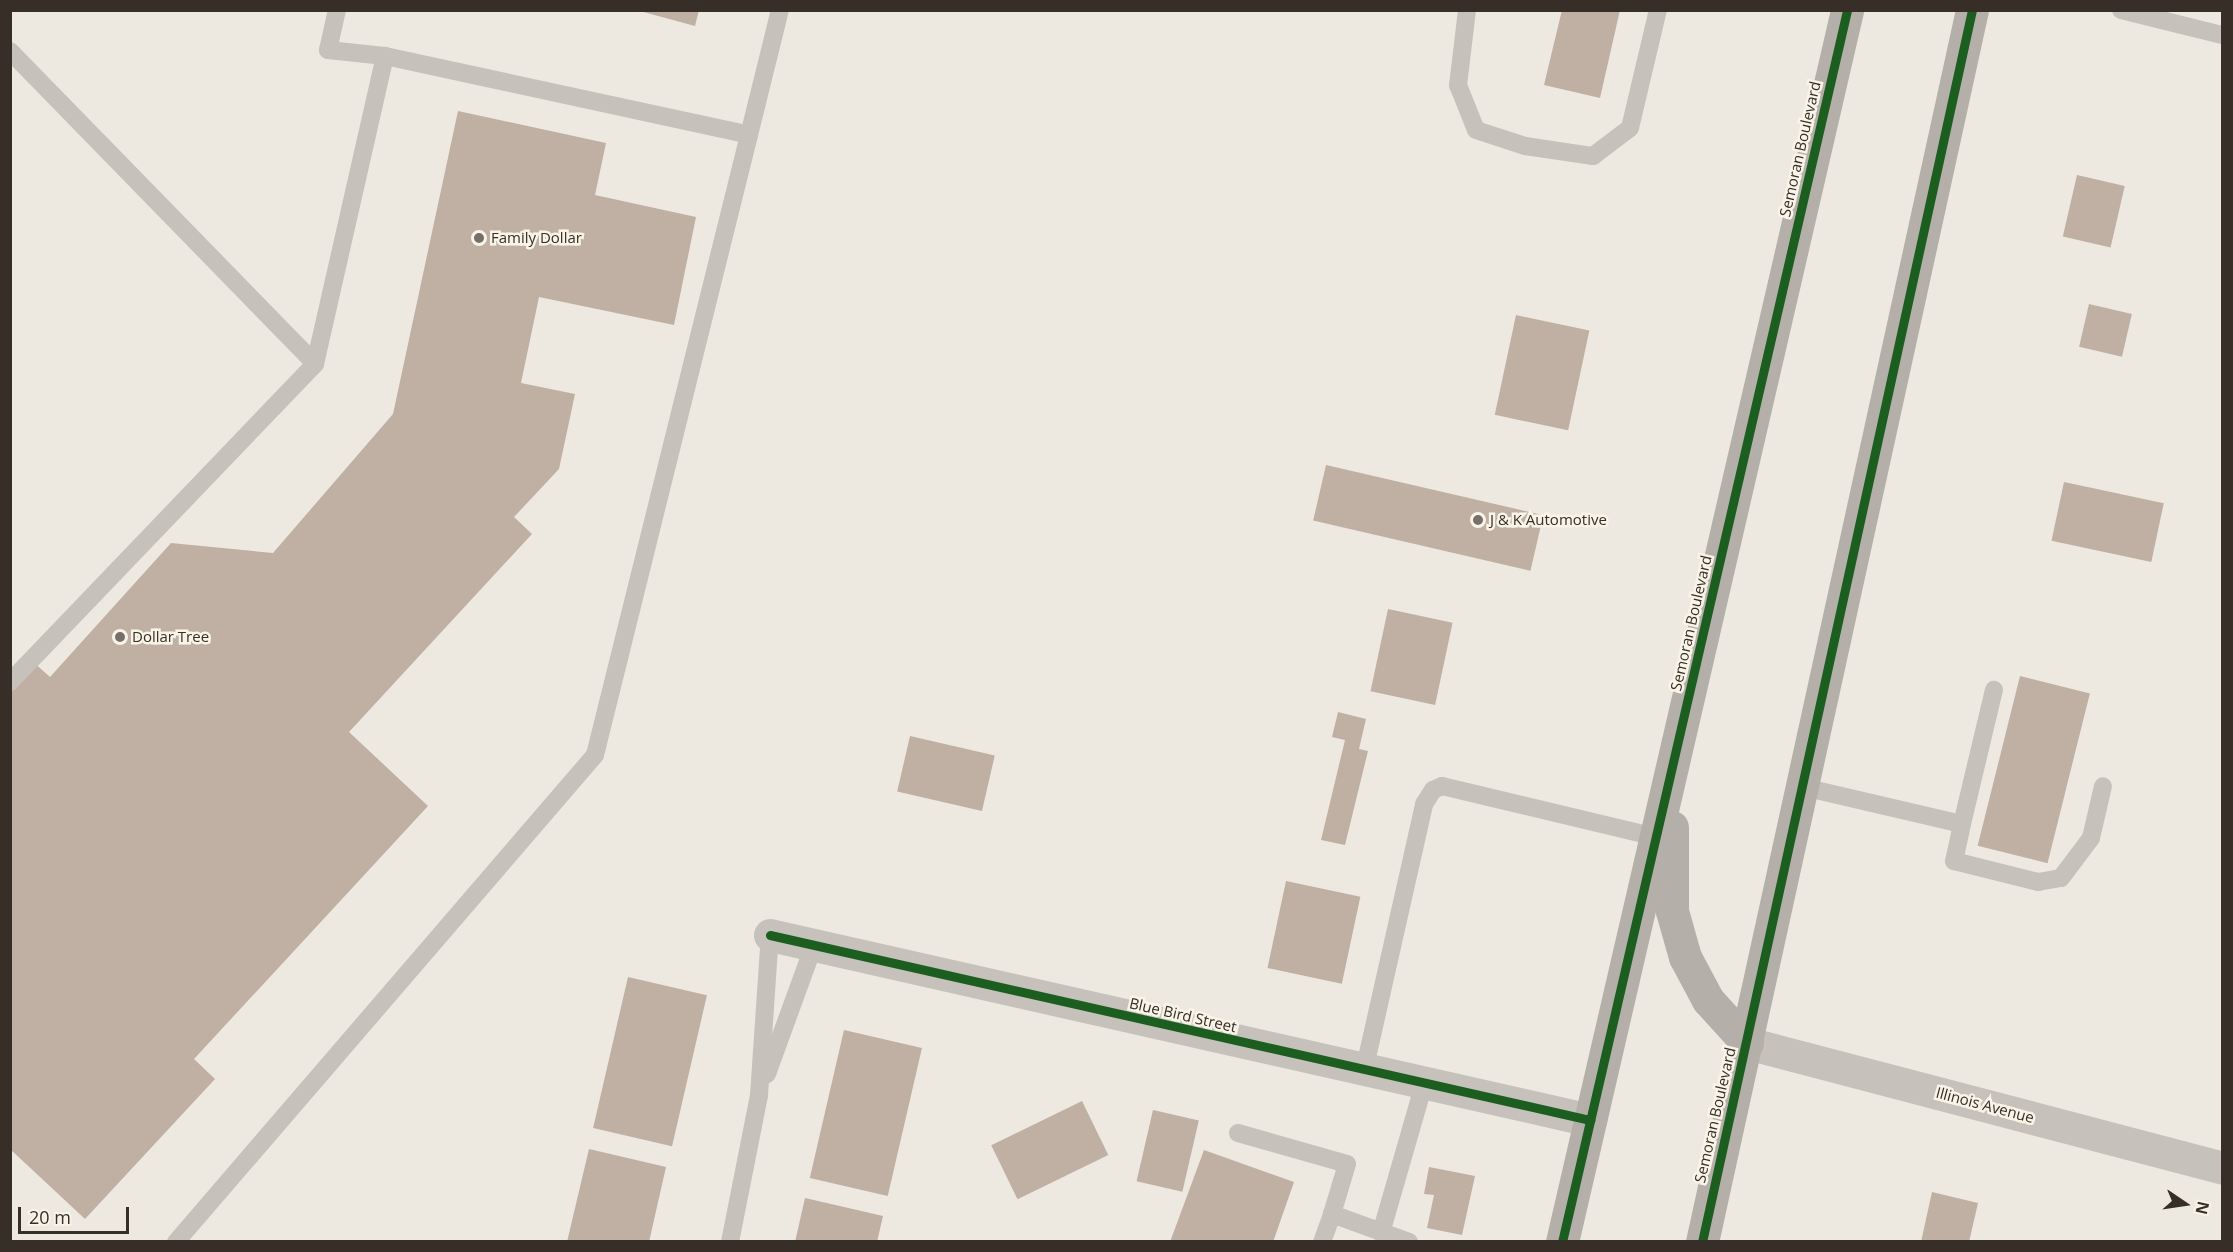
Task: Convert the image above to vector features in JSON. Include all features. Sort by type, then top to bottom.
[{"type":"main road","name":"Semoran Boulevard","points":[[1702,1242],[1748,1043],[1972,10]]},
{"type":"main road","name":"Semoran Boulevard","points":[[1563,1242],[1672,768],[1840,12]]},
{"type":"main road","points":[[1672,768],[1672,911],[1685,957],[1708,1000],[1748,1043]]},
{"type":"street","name":"Blue Bird Street","points":[[770,935],[1364,1071],[1590,1120]]},
{"type":"street","name":"Illinois Avenue","points":[[1748,1043],[2223,1168]]},
{"type":"lane","points":[[337,10],[328,50],[385,56],[749,135]]},
{"type":"lane","points":[[176,1242],[596,755],[780,10]]},
{"type":"lane","points":[[1467,10],[1458,85],[1476,130],[1524,146],[1593,156],[1630,128],[1658,10]]},
{"type":"lane","points":[[2121,10],[2223,35]]},
{"type":"lane","points":[[10,51],[315,364]]},
{"type":"lane","points":[[10,682],[315,364],[385,56]]},
{"type":"lane","points":[[1995,690],[1954,861],[2038,882],[2061,878],[2091,838],[2103,786]]},
{"type":"lane","points":[[1364,1071],[1424,804],[1433,790],[1442,786],[1656,837]]},
{"type":"lane","points":[[1803,787],[1962,824]]},
{"type":"lane","points":[[730,1242],[759,1095],[770,935]]},
{"type":"lane","points":[[759,1095],[814,945]]},
{"type":"lane","points":[[1382,1233],[1424,1084]]},
{"type":"lane","points":[[1238,1133],[1347,1164],[1322,1242]]},
{"type":"lane","points":[[1332,1214],[1409,1242]]},
{"type":"building","points":[[636,10],[699,10],[695,26]]},
{"type":"building","points":[[1562,10],[1620,10],[1600,98],[1544,85]]},
{"type":"building","points":[[458,111],[606,143],[595,195],[696,217],[674,325],[539,297],[521,383],[575,394],[559,469],[514,517],[532,534],[349,732],[428,806],[194,1059],[215,1079],[85,1219],[10,1149],[10,684],[32,661],[50,677],[171,543],[273,553],[393,414]]},
{"type":"building","points":[[2077,175],[2125,186],[2111,247],[2063,236]]},
{"type":"building","points":[[2089,304],[2132,314],[2122,357],[2079,347]]},
{"type":"building","points":[[1516,315],[1589,331],[1568,430],[1495,415]]},
{"type":"building","points":[[1326,465],[1543,515],[1530,571],[1313,521]]},
{"type":"building","points":[[2064,482],[2164,503],[2151,562],[2052,541]]},
{"type":"building","points":[[1388,609],[1453,623],[1435,705],[1371,691]]},
{"type":"building","points":[[2020,676],[2090,693],[2048,863],[1978,846]]},
{"type":"building","points":[[1338,712],[1366,719],[1359,749],[1368,751],[1345,845],[1321,840],[1345,740],[1332,737]]},
{"type":"building","points":[[910,736],[995,756],[982,811],[897,792]]},
{"type":"building","points":[[1286,881],[1360,897],[1342,984],[1267,968]]},
{"type":"building","points":[[628,977],[707,995],[672,1146],[593,1128]]},
{"type":"building","points":[[844,1030],[922,1048],[888,1196],[810,1178]]},
{"type":"building","points":[[1082,1101],[1108,1155],[1018,1199],[991,1145]]},
{"type":"building","points":[[1153,1110],[1199,1121],[1182,1192],[1137,1181]]},
{"type":"building","points":[[589,1149],[666,1167],[649,1242],[567,1242]]},
{"type":"building","points":[[1204,1150],[1294,1182],[1273,1242],[1170,1242]]},
{"type":"building","points":[[1429,1167],[1475,1176],[1462,1235],[1427,1228],[1434,1195],[1424,1194]]},
{"type":"building","points":[[1932,1192],[1978,1203],[1969,1242],[1921,1242]]},
{"type":"building","points":[[805,1198],[883,1216],[877,1242],[795,1242]]},
{"type":"cycle path","points":[[1562,1242],[1847,10]]},
{"type":"cycle path","points":[[1702,1242],[1972,10]]},
{"type":"cycle path","points":[[770,935],[1590,1120]]},
{"type":"place","name":"Family Dollar","points":[[479,238]]},
{"type":"place","name":"J & K Automotive","points":[[1478,520]]},
{"type":"place","name":"Dollar Tree","points":[[120,637]]}]
